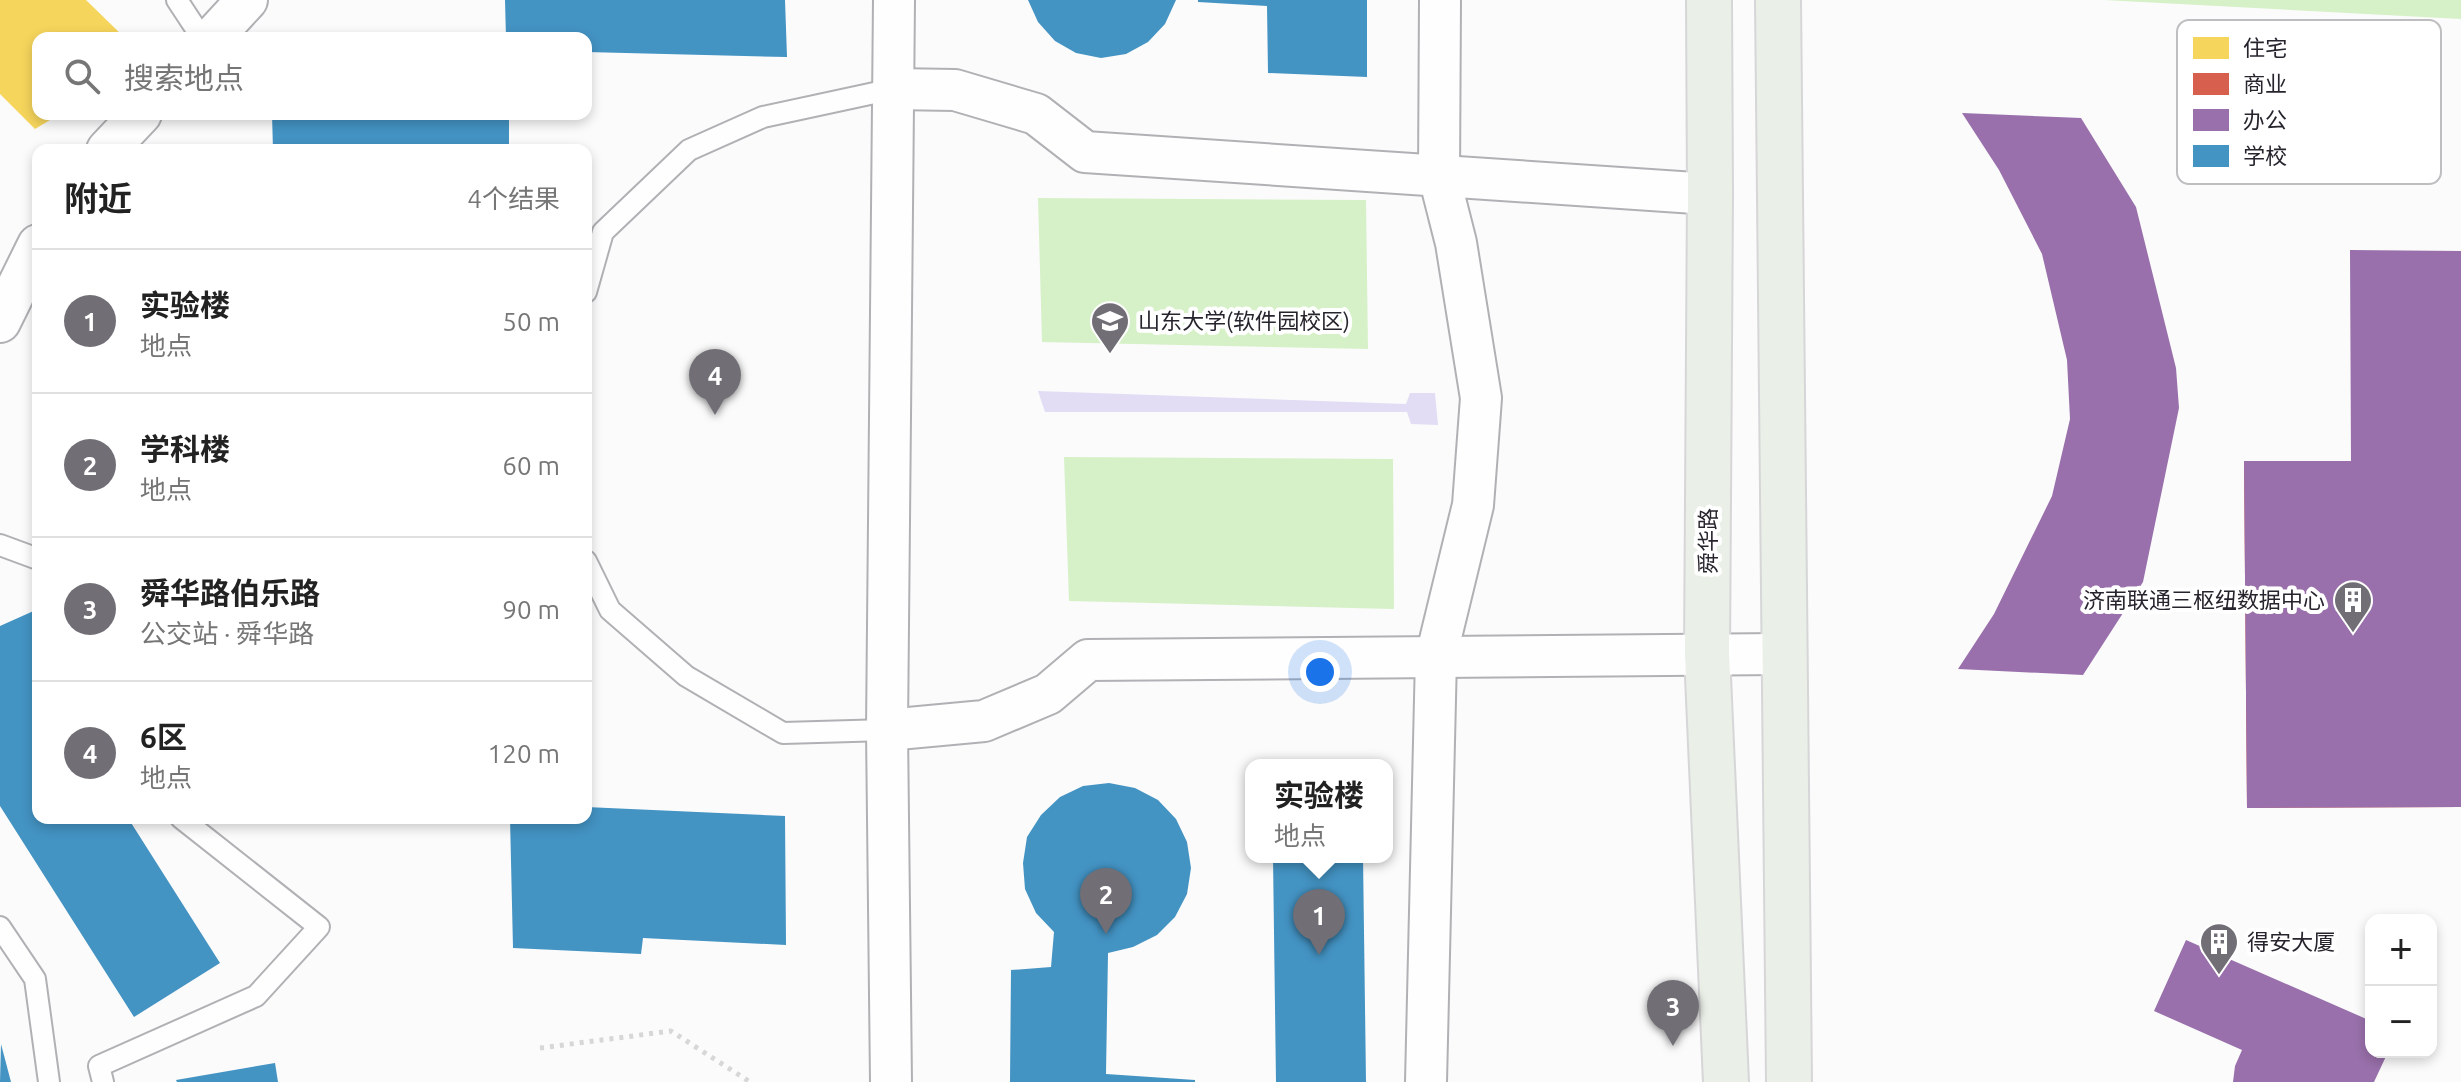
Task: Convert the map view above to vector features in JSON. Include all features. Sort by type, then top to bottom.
[{"type":"main road","name":"舜华路","points":[[1709,0],[1707,654],[1726,1082]]},
{"type":"main road","points":[[1778,0],[1789,1082]]},
{"type":"street","points":[[218,32],[247,0]]},
{"type":"street","points":[[891,1082],[887,730],[894,0]]},
{"type":"street","points":[[1426,1082],[1436,657],[1473,505],[1481,398],[1456,243],[1439,176],[1440,0]]},
{"type":"street","points":[[893,89],[955,90],[1036,114],[1085,152],[1710,194]]},
{"type":"street","points":[[113,144],[135,120]]},
{"type":"street","points":[[0,322],[32,257]]},
{"type":"street","points":[[887,730],[984,721],[1048,694],[1088,660],[1785,654]]},
{"type":"lane","points":[[177,0],[198,32]]},
{"type":"lane","points":[[592,271],[603,232],[689,150],[763,117],[893,89]]},
{"type":"lane","points":[[0,545],[32,557]]},
{"type":"lane","points":[[592,573],[610,610],[686,676],[783,733],[887,730]]},
{"type":"lane","points":[[103,1082],[99,1066],[256,996],[319,927],[189,824]]},
{"type":"lane","points":[[0,927],[35,979],[49,1082]]},
{"type":"path","points":[[540,1048],[671,1031],[750,1082]]},
{"type":"green space","points":[[2104,0],[2461,0],[2461,19]]},
{"type":"green space","points":[[1038,198],[1366,200],[1368,349],[1042,342]]},
{"type":"green space","points":[[1064,457],[1393,459],[1394,609],[1069,601]]},
{"type":"shaded area","points":[[1038,391],[1406,404],[1410,393],[1435,393],[1438,425],[1411,424],[1407,412],[1045,412]]},
{"type":"building: 住宅","points":[[0,0],[86,0],[119,32],[32,32],[32,120],[50,120],[35,129],[0,94]]},
{"type":"building: 商业","name":"济南联通三枢纽数据中心","points":[[2244,461],[2461,461],[2461,807],[2247,808]]},
{"type":"building: 办公","points":[[1962,113],[2081,118],[2136,207],[2176,368],[2179,408],[2143,582],[2083,675],[1958,669],[1994,614],[2052,496],[2070,419],[2067,360],[2042,254],[1999,170]]},
{"type":"building: 办公","name":"济南联通三枢纽数据中心","points":[[2350,250],[2461,251],[2461,807],[2247,808],[2244,461],[2351,461]]},
{"type":"building: 办公","name":"得安大厦","points":[[2186,940],[2365,1018],[2365,1058],[2385,1058],[2374,1082],[2233,1082],[2235,1066],[2242,1050],[2154,1011]]},
{"type":"building: 学校","points":[[505,0],[785,0],[787,57],[592,52],[592,32],[506,32]]},
{"type":"building: 学校","points":[[1028,0],[1176,0],[1165,24],[1148,42],[1126,54],[1101,58],[1076,53],[1055,41],[1038,22]]},
{"type":"building: 学校","points":[[1198,0],[1367,0],[1367,77],[1268,73],[1267,6]]},
{"type":"building: 学校","points":[[272,120],[509,120],[509,144],[273,144]]},
{"type":"building: 学校","points":[[32,612],[32,824],[132,824],[220,963],[134,1017],[0,806],[0,626]]},
{"type":"building: 学校","points":[[1109,783],[1135,788],[1158,800],[1176,819],[1187,842],[1191,868],[1187,894],[1175,917],[1157,935],[1133,947],[1108,953],[1106,1074],[1195,1082],[1010,1082],[1011,970],[1051,967],[1054,932],[1036,913],[1025,889],[1023,863],[1027,837],[1041,815],[1060,797],[1083,786]]},
{"type":"building: 学校","points":[[592,807],[785,816],[786,945],[643,938],[641,954],[513,948],[510,824],[592,824]]},
{"type":"building: 学校","points":[[1273,863],[1363,863],[1366,1082],[1276,1082]]},
{"type":"building: 学校","points":[[1,1044],[11,1082],[0,1082]]},
{"type":"building: 学校","points":[[275,1063],[278,1082],[176,1080]]},
{"type":"place","name":"山东大学(软件园校区)","points":[[1110,355]]},
{"type":"place","name":"6区","points":[[715,415]]},
{"type":"place","name":"济南联通三枢纽数据中心","points":[[2353,634]]},
{"type":"place","name":"学科楼","points":[[1106,934]]},
{"type":"place","name":"实验楼","points":[[1319,955]]},
{"type":"place","name":"得安大厦","points":[[2219,976]]},
{"type":"place","name":"舜华路伯乐路","points":[[1673,1046]]}]
